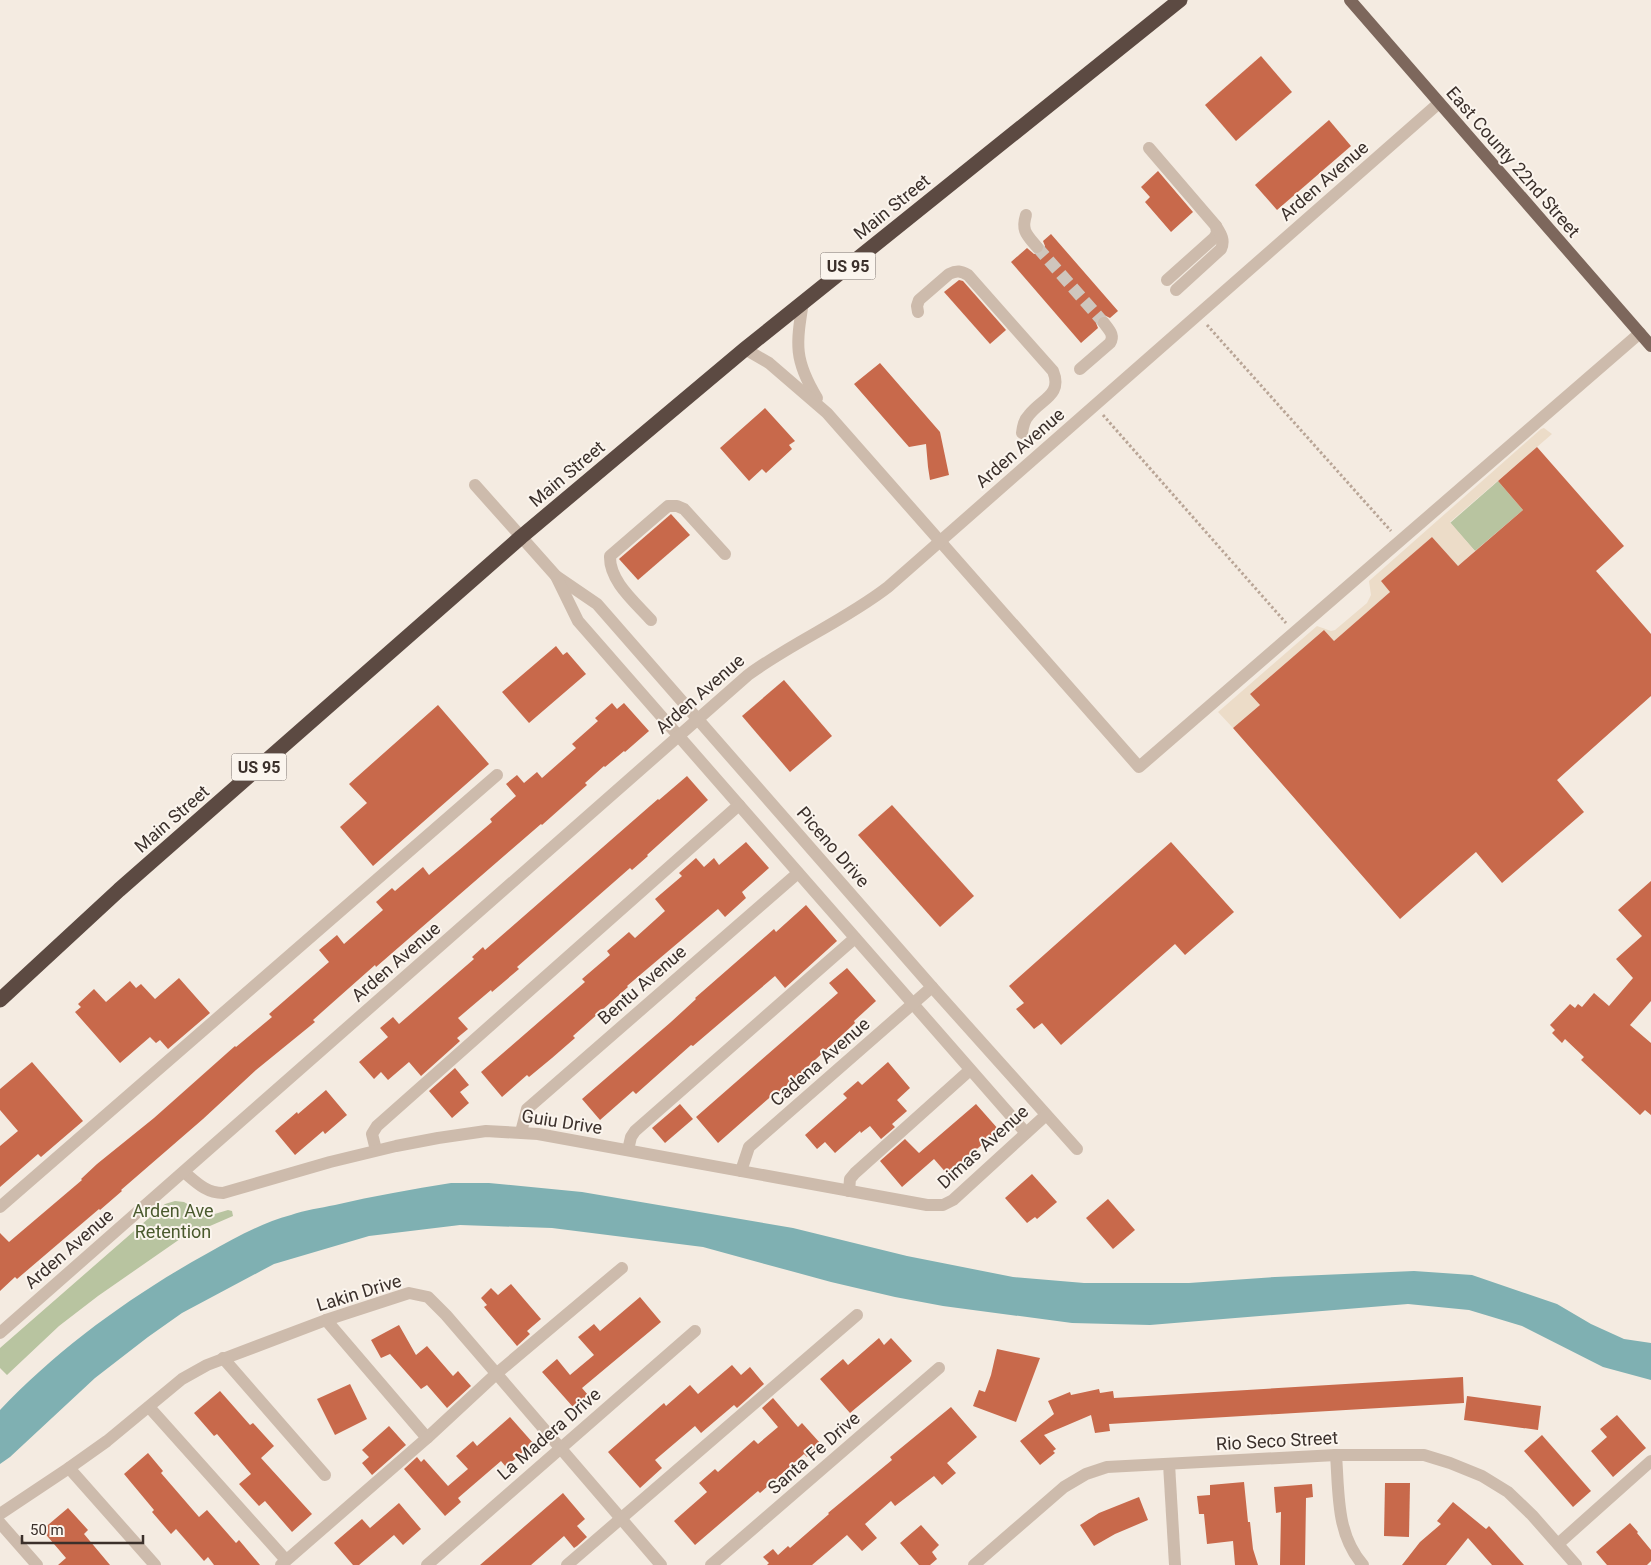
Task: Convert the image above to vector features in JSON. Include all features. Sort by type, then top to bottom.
[{"type":"highway","name":"Main Street","points":[[0,1000],[119,890],[521,537],[745,349],[1180,0]]},
{"type":"main road","name":"East County 22nd Street","points":[[1350,0],[1651,346]]},
{"type":"street","name":"Arden Avenue","points":[[0,1333],[748,675],[771,658],[834,624],[876,596],[1439,103]]},
{"type":"street","points":[[1149,148],[1223,236],[1221,249],[1176,290]]},
{"type":"street","points":[[1026,215],[1023,228],[1037,247]]},
{"type":"street","points":[[1167,280],[1214,238],[1217,233],[1216,226]]},
{"type":"street","points":[[918,312],[919,300],[949,274],[955,271],[962,272],[968,275],[1053,372],[1056,379],[1054,392],[1029,414],[1024,422],[1022,433]]},
{"type":"street","points":[[803,302],[798,336],[799,361],[806,380],[827,413]]},
{"type":"street","points":[[1080,369],[1110,343],[1112,335],[1104,324]]},
{"type":"street","points":[[745,349],[769,363],[827,413],[1139,767],[1640,333]]},
{"type":"street","name":"Piceno Drive","points":[[475,485],[556,576],[597,604],[1076,1149]]},
{"type":"street","points":[[651,620],[614,576],[610,566],[610,556],[668,506],[677,506],[684,509],[725,554]]},
{"type":"street","name":"Piceno Drive","points":[[556,576],[578,621],[1026,1133]]},
{"type":"street","points":[[0,1207],[497,775]]},
{"type":"street","points":[[376,1150],[372,1134],[376,1126],[739,806]]},
{"type":"street","name":"Bentu Avenue","points":[[521,1132],[527,1109],[798,873]]},
{"type":"street","points":[[628,1150],[631,1137],[635,1131],[855,938]]},
{"type":"street","name":"Cadena Avenue","points":[[740,1171],[749,1147],[932,987]]},
{"type":"street","points":[[849,1191],[850,1179],[855,1173],[970,1070]]},
{"type":"street","name":"Dimas Avenue","points":[[943,1205],[954,1200],[1046,1115]]},
{"type":"street","name":"Guiu Drive","points":[[184,1172],[206,1190],[214,1193],[223,1192],[376,1150],[486,1131],[521,1132],[926,1205],[943,1205]]},
{"type":"street","points":[[149,1407],[283,1563],[427,1438],[496,1374],[622,1268]]},
{"type":"street","name":"Lakin Drive","points":[[0,1514],[69,1468],[149,1407],[182,1379],[223,1358],[326,1320],[409,1293],[428,1297],[446,1315],[661,1565]]},
{"type":"street","points":[[567,1565],[857,1315]]},
{"type":"street","points":[[326,1320],[427,1438]]},
{"type":"street","name":"La Madera Drive","points":[[427,1565],[695,1331]]},
{"type":"street","points":[[223,1358],[325,1475]]},
{"type":"street","name":"Santa Fe Drive","points":[[711,1565],[939,1368]]},
{"type":"street","points":[[1336,1455],[1341,1522],[1346,1539],[1363,1565]]},
{"type":"street","name":"Rio Seco Street","points":[[974,1565],[1064,1487],[1086,1474],[1107,1467],[1336,1455],[1424,1455],[1482,1476],[1508,1492],[1532,1515],[1576,1565]]},
{"type":"street","points":[[1558,1544],[1651,1462]]},
{"type":"street","points":[[1169,1464],[1175,1565]]},
{"type":"street","points":[[69,1468],[155,1565]]},
{"type":"street","points":[[0,1523],[37,1565]]},
{"type":"path","points":[[1198,315],[1400,541]]},
{"type":"path","points":[[1095,406],[1294,632]]},
{"type":"green space","points":[[1498,481],[1523,510],[1475,551],[1450,523]]},
{"type":"green space","name":"Arden Ave Retention","points":[[175,1201],[184,1202],[208,1216],[228,1210],[232,1211],[233,1216],[180,1239],[98,1296],[59,1326],[7,1375],[0,1368],[0,1348],[165,1204]]},
{"type":"shaded area","points":[[1544,428],[1552,434],[1450,522],[1475,551],[1458,566],[1432,537],[1382,581],[1390,592],[1334,641],[1324,630],[1250,694],[1260,705],[1233,728],[1218,712],[1317,626],[1331,631],[1335,630],[1367,603],[1371,595],[1369,581]]},
{"type":"water","points":[[451,1183],[489,1183],[582,1192],[793,1228],[907,1256],[1013,1277],[1084,1283],[1189,1283],[1414,1271],[1472,1275],[1557,1304],[1591,1324],[1624,1339],[1651,1343],[1651,1380],[1603,1367],[1522,1326],[1469,1310],[1408,1304],[1150,1325],[1072,1323],[943,1306],[895,1297],[831,1282],[703,1247],[552,1228],[460,1225],[369,1236],[274,1264],[182,1313],[148,1337],[95,1378],[10,1457],[0,1464],[0,1410],[72,1344],[152,1286],[238,1236],[280,1218],[307,1210]]},
{"type":"building","points":[[1261,56],[1292,92],[1236,141],[1205,105]]},
{"type":"building","points":[[1329,120],[1351,146],[1277,210],[1255,185]]},
{"type":"building","points":[[1158,171],[1193,212],[1171,232],[1145,202],[1150,197],[1141,187]]},
{"type":"building","points":[[1051,234],[1118,311],[1110,318],[1104,315],[1099,317],[1096,323],[1098,328],[1081,343],[1011,262],[1027,248],[1034,254],[1042,253],[1045,246],[1043,241]]},
{"type":"building","points":[[959,280],[963,281],[1006,330],[990,344],[944,292]]},
{"type":"building","points":[[880,363],[940,432],[949,475],[930,480],[926,444],[909,447],[854,384]]},
{"type":"building","points":[[765,408],[795,441],[789,445],[792,449],[766,473],[762,469],[749,481],[720,448]]},
{"type":"building","points":[[1537,447],[1624,546],[1596,571],[1651,634],[1651,696],[1557,780],[1584,812],[1502,883],[1476,852],[1400,919],[1233,728],[1260,705],[1250,694],[1324,630],[1334,641],[1390,592],[1381,581],[1432,537],[1458,566],[1523,510],[1498,481]]},
{"type":"building","points":[[671,514],[690,535],[638,580],[619,559]]},
{"type":"building","points":[[556,646],[563,655],[567,652],[586,674],[529,723],[502,692]]},
{"type":"building","points":[[784,680],[832,736],[790,772],[742,716]]},
{"type":"building","points":[[612,703],[617,709],[624,703],[649,731],[625,752],[604,766],[585,783],[587,785],[542,825],[376,967],[375,965],[313,1020],[315,1022],[256,1070],[100,1210],[0,1291],[0,1233],[9,1242],[82,1180],[97,1164],[154,1118],[235,1046],[272,1017],[269,1014],[329,962],[319,950],[337,935],[344,944],[383,910],[376,902],[392,888],[395,891],[423,867],[429,875],[458,851],[492,822],[490,819],[516,796],[506,784],[517,775],[524,783],[537,772],[542,778],[576,748],[572,744],[598,721],[595,718]]},
{"type":"building","points":[[438,705],[489,764],[373,866],[340,827],[367,803],[349,784]]},
{"type":"building","points":[[687,776],[708,800],[632,870],[630,868],[517,967],[519,969],[458,1018],[468,1029],[457,1038],[460,1041],[421,1076],[409,1062],[388,1080],[381,1072],[374,1079],[359,1062],[388,1037],[380,1028],[393,1017],[399,1024],[474,959],[472,957],[483,947],[485,950],[658,799]]},
{"type":"building","points":[[892,805],[974,896],[940,927],[858,835]]},
{"type":"building","points":[[746,842],[769,868],[742,892],[746,898],[725,917],[718,909],[627,986],[573,1036],[575,1038],[502,1097],[481,1072],[585,982],[582,979],[610,955],[607,951],[629,932],[635,938],[665,911],[655,899],[682,876],[679,873],[696,858],[704,867],[714,858],[719,865]]},
{"type":"building","points":[[1171,842],[1234,912],[1185,955],[1175,944],[1061,1045],[1042,1023],[1034,1029],[1016,1009],[1024,1003],[1009,986]]},
{"type":"building","points":[[1651,881],[1651,1001],[1630,1025],[1651,1043],[1651,1115],[1645,1110],[1640,1115],[1581,1060],[1584,1057],[1565,1039],[1562,1043],[1552,1033],[1555,1030],[1550,1025],[1570,1004],[1575,1008],[1578,1004],[1582,1007],[1594,993],[1609,1006],[1633,978],[1616,959],[1642,936],[1618,910]]},
{"type":"building","points":[[806,905],[837,941],[785,988],[775,976],[693,1046],[691,1045],[636,1094],[633,1091],[600,1120],[582,1099],[774,929],[776,932]]},
{"type":"building","points":[[847,968],[876,1001],[802,1072],[778,1093],[776,1092],[718,1143],[696,1117],[838,993],[829,983]]},
{"type":"building","points":[[179,978],[210,1013],[168,1049],[160,1040],[156,1043],[150,1037],[120,1063],[75,1012],[81,1007],[78,1004],[94,989],[106,1002],[130,981],[136,988],[141,984],[155,999]]},
{"type":"building","points":[[32,1062],[83,1121],[41,1157],[38,1154],[0,1187],[0,1146],[18,1131],[0,1110],[0,1089]]},
{"type":"building","points":[[888,1062],[910,1088],[897,1100],[907,1111],[892,1124],[895,1127],[881,1139],[870,1126],[861,1133],[860,1131],[835,1153],[825,1142],[817,1149],[805,1135],[847,1098],[843,1094],[858,1081],[862,1085]]},
{"type":"building","points":[[455,1068],[469,1085],[460,1092],[469,1103],[452,1118],[429,1091]]},
{"type":"building","points":[[326,1090],[347,1115],[325,1134],[323,1131],[295,1155],[275,1131]]},
{"type":"building","points":[[680,1104],[693,1119],[665,1143],[652,1128]]},
{"type":"building","points":[[976,1104],[999,1130],[970,1155],[971,1157],[948,1175],[934,1159],[902,1187],[880,1161],[905,1139],[919,1153]]},
{"type":"building","points":[[1032,1174],[1057,1202],[1037,1219],[1035,1217],[1027,1223],[1005,1198]]},
{"type":"building","points":[[1108,1199],[1135,1230],[1113,1249],[1086,1218]]},
{"type":"building","points":[[511,1284],[541,1319],[527,1331],[530,1334],[517,1346],[484,1307],[487,1305],[481,1298],[491,1288],[498,1295]]},
{"type":"building","points":[[640,1297],[661,1322],[582,1388],[588,1395],[573,1407],[542,1372],[557,1359],[570,1375],[594,1355],[578,1337],[594,1324],[600,1331]]},
{"type":"building","points":[[399,1325],[416,1355],[427,1346],[453,1376],[458,1371],[471,1386],[447,1408],[427,1385],[421,1389],[390,1354],[381,1358],[371,1340]]},
{"type":"building","points":[[879,1338],[884,1345],[891,1338],[912,1361],[850,1413],[820,1379],[843,1359],[848,1365]]},
{"type":"building","points":[[997,1349],[1040,1358],[1016,1422],[973,1406],[979,1390],[985,1392]]},
{"type":"building","points":[[732,1365],[741,1375],[750,1367],[764,1384],[737,1408],[734,1405],[701,1433],[695,1426],[655,1460],[662,1468],[640,1488],[608,1452],[664,1403],[666,1406],[690,1385],[698,1394]]},
{"type":"building","points":[[1463,1377],[1464,1403],[1109,1424],[1110,1431],[1095,1433],[1091,1415],[1044,1435],[1056,1449],[1053,1451],[1055,1453],[1040,1465],[1020,1441],[1054,1414],[1048,1401],[1070,1392],[1071,1395],[1099,1389],[1100,1393],[1113,1391],[1114,1398]]},
{"type":"building","points":[[350,1384],[367,1419],[335,1435],[317,1399]]},
{"type":"building","points":[[220,1391],[250,1425],[253,1423],[274,1446],[261,1458],[312,1514],[292,1532],[265,1501],[259,1506],[239,1484],[251,1474],[217,1434],[214,1436],[194,1413]]},
{"type":"building","points":[[1467,1396],[1541,1406],[1538,1430],[1464,1420]]},
{"type":"building","points":[[773,1398],[798,1427],[802,1423],[820,1443],[818,1445],[820,1446],[807,1457],[804,1454],[760,1493],[758,1491],[695,1545],[674,1521],[707,1492],[699,1483],[715,1469],[718,1472],[754,1440],[758,1444],[778,1427],[762,1408]]},
{"type":"building","points":[[951,1407],[977,1437],[947,1463],[956,1473],[942,1485],[934,1476],[895,1506],[891,1501],[865,1524],[877,1538],[862,1551],[847,1535],[812,1565],[767,1565],[769,1563],[763,1557],[773,1549],[778,1555],[788,1546],[790,1548],[828,1513],[892,1460],[890,1457]]},
{"type":"building","points":[[1617,1415],[1646,1448],[1613,1477],[1591,1451],[1607,1437],[1600,1429]]},
{"type":"building","points":[[510,1417],[533,1443],[506,1467],[501,1461],[458,1498],[461,1502],[445,1516],[404,1469],[417,1457],[421,1462],[424,1459],[448,1486],[468,1469],[456,1456],[473,1441],[477,1446]]},
{"type":"building","points":[[389,1426],[406,1445],[372,1475],[362,1463],[369,1457],[362,1450]]},
{"type":"building","points":[[1542,1435],[1591,1491],[1573,1507],[1524,1451]]},
{"type":"building","points":[[148,1453],[163,1471],[161,1473],[199,1517],[207,1510],[236,1543],[239,1540],[260,1565],[214,1565],[208,1557],[204,1561],[176,1529],[171,1534],[124,1474]]},
{"type":"building","points":[[1244,1482],[1248,1522],[1250,1522],[1253,1549],[1258,1565],[1235,1565],[1233,1541],[1207,1544],[1204,1514],[1199,1514],[1197,1496],[1210,1495],[1210,1485]]},
{"type":"building","points":[[1385,1483],[1410,1483],[1409,1537],[1384,1536]]},
{"type":"building","points":[[1312,1484],[1313,1497],[1306,1498],[1305,1565],[1280,1565],[1281,1512],[1276,1513],[1274,1487]]},
{"type":"building","points":[[563,1493],[585,1519],[577,1526],[587,1537],[577,1546],[574,1548],[564,1536],[531,1565],[480,1565]]},
{"type":"building","points":[[1139,1497],[1148,1520],[1115,1534],[1094,1546],[1080,1525],[1099,1513]]},
{"type":"building","points":[[1453,1502],[1486,1529],[1489,1526],[1524,1565],[1492,1565],[1468,1538],[1446,1565],[1402,1565],[1420,1542],[1441,1524],[1437,1521]]},
{"type":"building","points":[[399,1503],[421,1529],[403,1545],[394,1535],[359,1565],[353,1565],[334,1543],[362,1519],[370,1528]]},
{"type":"building","points":[[68,1508],[88,1530],[84,1534],[110,1565],[58,1565],[66,1558],[42,1530]]},
{"type":"building","points":[[1630,1523],[1651,1550],[1651,1561],[1647,1565],[1607,1565],[1596,1552]]},
{"type":"building","points":[[921,1525],[939,1545],[932,1552],[937,1559],[930,1565],[919,1565],[900,1543]]},
{"type":"tunnel","points":[[1037,247],[1104,323]]}]
